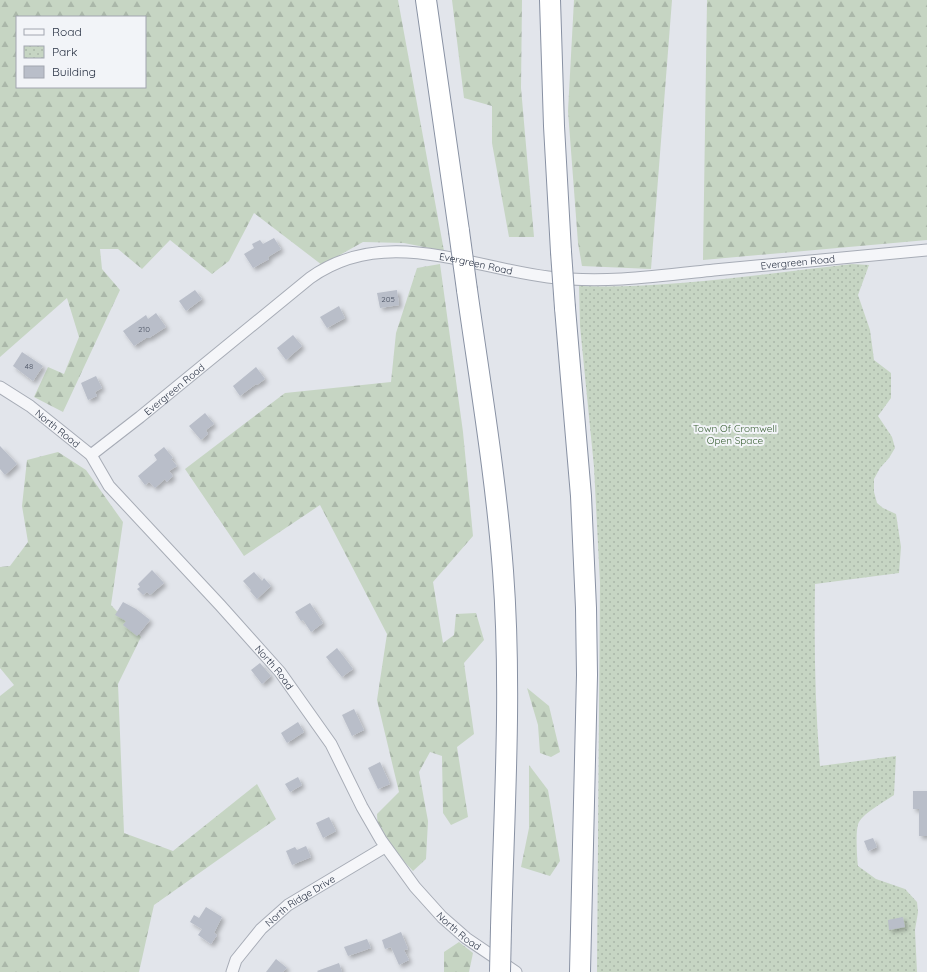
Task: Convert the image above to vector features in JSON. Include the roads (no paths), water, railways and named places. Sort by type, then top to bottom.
[{"type":"highway","points":[[426,0],[494,483],[504,592],[507,695],[500,972]]},
{"type":"highway","points":[[551,4],[554,126],[561,252],[581,496],[586,608],[587,675],[580,971]]},
{"type":"street","name":"Evergreen Road","points":[[91,455],[140,417],[310,278],[331,266],[350,258],[371,254],[408,252],[452,257],[547,277],[580,280],[605,280],[927,250]]},
{"type":"street","name":"North Road","points":[[0,387],[30,406],[91,455],[109,486],[220,604],[280,672],[331,744],[362,807],[385,847],[415,887],[442,916],[472,942],[516,972]]},
{"type":"street","name":"North Ridge Drive","points":[[232,972],[236,960],[261,929],[288,905],[385,847]]},
{"type":"park label","name":"Town Of Cromwell Open Space","points":[[735,434]]}]
